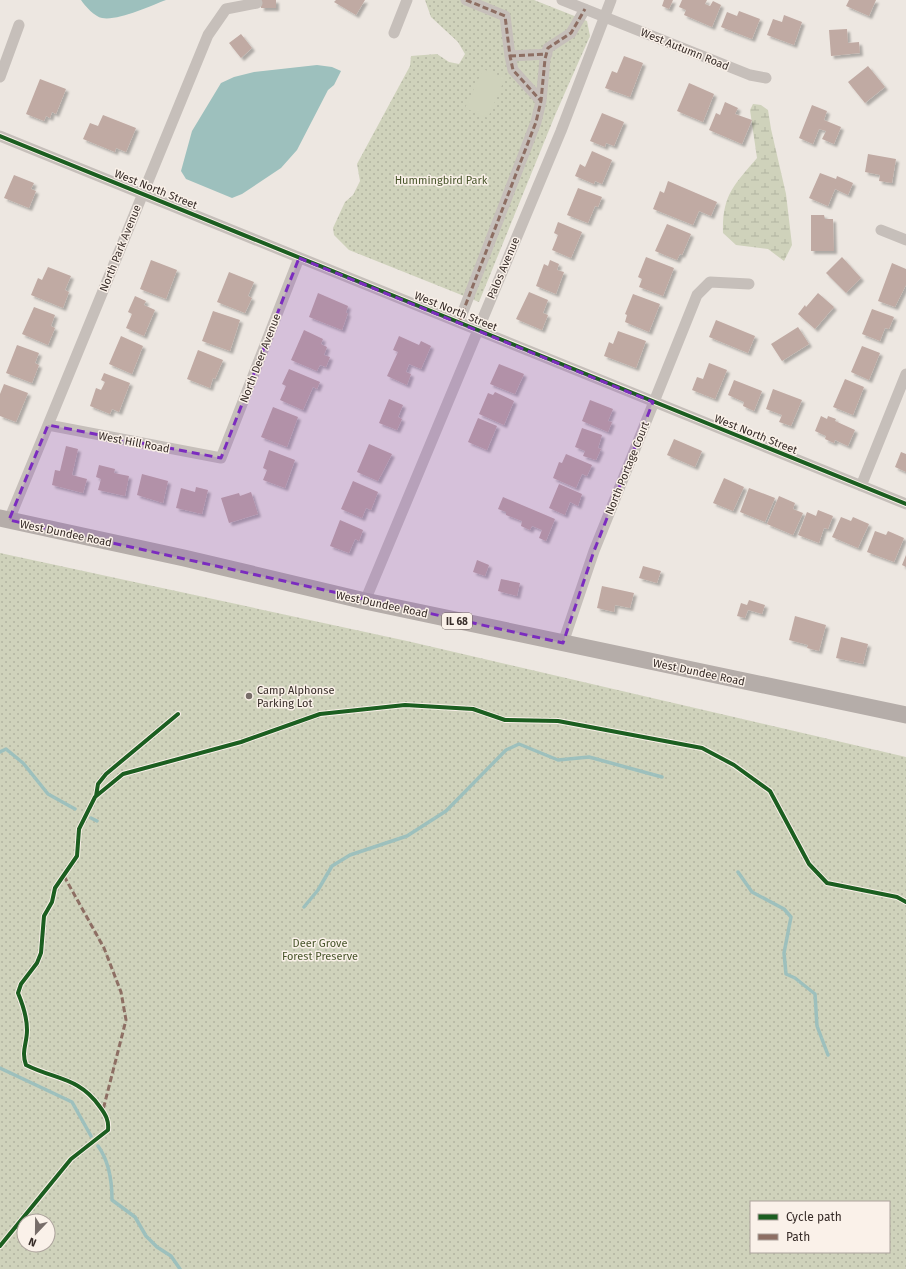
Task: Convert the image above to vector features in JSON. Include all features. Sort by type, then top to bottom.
[{"type":"main road","name":"West Dundee Road","points":[[4,519],[184,558],[365,601],[906,715]]},
{"type":"street","points":[[394,33],[407,0]]},
{"type":"street","points":[[466,0],[505,16],[513,70],[541,102]]},
{"type":"street","name":"West Autumn Road","points":[[562,0],[750,75],[766,78]]},
{"type":"street","name":"Palos Avenue","points":[[365,601],[477,329],[561,131],[611,0]]},
{"type":"street","name":"North Park Avenue","points":[[4,519],[48,425],[208,35],[226,9],[257,3]]},
{"type":"street","points":[[459,322],[536,122],[541,102],[548,48],[570,33],[585,9]]},
{"type":"street","points":[[0,77],[19,25]]},
{"type":"street","points":[[510,56],[547,54]]},
{"type":"street","name":"West North Street","points":[[0,136],[906,504]]},
{"type":"street","points":[[881,230],[906,240]]},
{"type":"street","name":"North Deer Avenue","points":[[221,458],[299,258]]},
{"type":"street","name":"North Portage Court","points":[[563,643],[594,551],[697,295],[710,282],[749,284]]},
{"type":"street","points":[[862,486],[906,374]]},
{"type":"street","name":"West Hill Road","points":[[48,425],[221,458]]},
{"type":"highlighted area","points":[[299,258],[653,402],[594,551],[563,643],[9,520],[48,425],[221,458]]},
{"type":"green space","name":"Hummingbird Park","points":[[425,0],[534,0],[587,21],[590,36],[556,113],[479,302],[349,250],[334,235],[333,228],[345,202],[353,195],[360,181],[357,164],[410,66],[411,56],[437,54],[449,62],[459,64],[465,54],[458,42],[431,17]]},
{"type":"green space","points":[[483,69],[505,78],[488,118],[465,108]]},
{"type":"green space","points":[[753,104],[761,105],[768,110],[786,194],[792,245],[784,261],[768,249],[736,245],[723,233],[725,209],[731,191],[757,158],[750,110]]},
{"type":"green space","name":"Deer Grove Forest Preserve","points":[[0,553],[407,641],[906,757],[906,1269],[0,1269]]},
{"type":"water","points":[[81,0],[166,0],[125,15],[102,18],[96,16]]},
{"type":"water","points":[[317,65],[332,67],[341,71],[334,85],[328,90],[297,150],[281,168],[242,194],[232,198],[186,179],[181,171],[192,131],[221,83],[234,77],[254,72]]},
{"type":"building","points":[[261,0],[276,0],[276,8],[261,8]]},
{"type":"building","points":[[336,0],[365,0],[356,15],[334,2]]},
{"type":"building","points":[[664,0],[673,0],[669,9],[662,6]]},
{"type":"building","points":[[682,0],[707,0],[705,4],[710,6],[713,1],[721,5],[712,27],[684,15],[686,10],[679,7]]},
{"type":"building","points":[[849,0],[876,0],[869,16],[846,6]]},
{"type":"building","points":[[739,11],[760,19],[752,39],[721,27],[727,12],[737,16]]},
{"type":"building","points":[[784,15],[802,22],[794,45],[767,35],[773,19],[782,22]]},
{"type":"building","points":[[847,29],[848,43],[859,42],[860,53],[831,56],[829,30]]},
{"type":"building","points":[[241,34],[252,48],[241,58],[229,43]]},
{"type":"building","points":[[624,56],[643,63],[630,97],[605,88],[612,71],[617,73]]},
{"type":"building","points":[[868,66],[885,87],[865,103],[848,82]]},
{"type":"building","points":[[40,79],[66,89],[56,114],[52,112],[50,118],[46,116],[44,121],[26,114]]},
{"type":"building","points":[[689,83],[714,94],[703,122],[677,111]]},
{"type":"building","points":[[725,102],[738,108],[735,114],[752,120],[742,144],[709,130],[716,113],[720,115]]},
{"type":"building","points":[[812,105],[827,111],[824,120],[841,127],[834,144],[822,139],[826,131],[819,129],[813,144],[799,138]]},
{"type":"building","points":[[602,113],[624,122],[614,146],[606,143],[605,147],[590,141]]},
{"type":"building","points":[[103,115],[136,128],[126,152],[116,148],[115,152],[83,139],[90,123],[98,126]]},
{"type":"building","points":[[592,151],[612,160],[602,184],[595,181],[594,184],[575,176],[580,164],[585,167]]},
{"type":"building","points":[[868,154],[896,159],[892,183],[879,181],[880,175],[865,172]]},
{"type":"building","points":[[820,173],[836,179],[837,176],[853,183],[848,195],[835,189],[828,206],[809,198]]},
{"type":"building","points":[[14,175],[34,183],[31,189],[36,191],[29,208],[4,198]]},
{"type":"building","points":[[668,181],[717,202],[711,216],[699,211],[693,225],[653,209],[660,191],[664,193]]},
{"type":"building","points":[[578,188],[602,197],[598,207],[595,206],[588,223],[567,215]]},
{"type":"building","points":[[811,215],[824,215],[825,219],[833,219],[834,251],[811,251]]},
{"type":"building","points":[[558,222],[582,232],[571,258],[552,250],[558,235],[554,233]]},
{"type":"building","points":[[667,224],[691,234],[682,255],[680,254],[677,260],[655,251]]},
{"type":"building","points":[[646,257],[674,268],[663,296],[639,287],[642,279],[638,277]]},
{"type":"building","points":[[842,257],[861,278],[846,293],[826,273]]},
{"type":"building","points":[[151,260],[177,270],[166,299],[140,289]]},
{"type":"building","points":[[550,260],[559,264],[557,270],[564,272],[556,294],[536,286],[544,264],[548,266]]},
{"type":"building","points":[[892,263],[906,269],[906,285],[895,307],[878,301]]},
{"type":"building","points":[[48,267],[71,276],[65,290],[69,292],[63,308],[31,295],[38,278],[42,280]]},
{"type":"building","points":[[229,272],[254,282],[248,296],[252,298],[245,313],[217,302]]},
{"type":"building","points":[[529,292],[548,300],[543,313],[548,315],[542,330],[516,319]]},
{"type":"building","points":[[318,293],[348,306],[346,313],[348,313],[342,330],[309,317]]},
{"type":"building","points":[[818,293],[834,307],[815,329],[798,314]]},
{"type":"building","points":[[633,294],[660,304],[649,332],[625,322],[627,315],[625,314]]},
{"type":"building","points":[[135,296],[146,301],[144,305],[155,310],[144,336],[126,328],[132,314],[128,312]]},
{"type":"building","points":[[34,307],[55,315],[51,326],[55,328],[48,345],[22,334]]},
{"type":"building","points":[[872,309],[894,317],[889,329],[885,328],[880,341],[862,334]]},
{"type":"building","points":[[213,311],[240,320],[230,351],[202,341]]},
{"type":"building","points":[[716,320],[755,336],[748,353],[709,337]]},
{"type":"building","points":[[798,327],[809,344],[782,361],[771,344]]},
{"type":"building","points":[[304,330],[323,339],[321,344],[327,347],[324,355],[330,357],[326,367],[320,365],[317,371],[291,360]]},
{"type":"building","points":[[618,331],[646,341],[636,368],[604,356],[609,342],[613,344]]},
{"type":"building","points":[[121,336],[143,346],[132,374],[109,364]]},
{"type":"building","points":[[399,336],[419,345],[421,341],[431,346],[421,369],[409,364],[406,372],[411,374],[407,385],[387,376],[398,352],[393,350]]},
{"type":"building","points":[[17,345],[39,353],[35,363],[39,365],[32,383],[6,373]]},
{"type":"building","points":[[862,346],[880,353],[869,380],[851,372]]},
{"type":"building","points":[[198,350],[223,360],[215,379],[213,378],[210,388],[187,379]]},
{"type":"building","points":[[709,363],[727,370],[715,399],[692,390],[697,377],[703,379]]},
{"type":"building","points":[[499,364],[524,374],[515,394],[490,384]]},
{"type":"building","points":[[289,369],[320,382],[317,389],[313,387],[303,410],[280,400],[286,386],[282,384]]},
{"type":"building","points":[[104,373],[130,383],[119,412],[112,409],[110,414],[90,406],[96,388],[101,390],[105,382],[101,380]]},
{"type":"building","points":[[845,379],[864,387],[853,415],[833,407]]},
{"type":"building","points":[[734,380],[762,391],[754,411],[743,406],[744,402],[728,395]]},
{"type":"building","points":[[4,384],[28,393],[16,422],[0,416],[0,394]]},
{"type":"building","points":[[773,389],[802,400],[791,426],[779,422],[782,415],[766,409]]},
{"type":"building","points":[[495,392],[514,401],[504,425],[479,414],[488,393],[493,395]]},
{"type":"building","points":[[389,399],[403,405],[398,417],[402,419],[397,430],[379,423]]},
{"type":"building","points":[[590,400],[613,409],[608,421],[612,422],[608,432],[582,421]]},
{"type":"building","points":[[273,407],[298,417],[287,447],[261,437]]},
{"type":"building","points":[[821,416],[827,419],[828,416],[836,419],[835,421],[855,430],[848,446],[835,440],[834,443],[825,439],[826,436],[815,431]]},
{"type":"building","points":[[478,418],[497,426],[487,450],[468,442]]},
{"type":"building","points":[[582,428],[602,435],[598,448],[601,449],[596,460],[583,456],[585,451],[575,447]]},
{"type":"building","points":[[674,439],[702,451],[695,467],[667,455]]},
{"type":"building","points":[[369,444],[392,454],[378,481],[357,472]]},
{"type":"building","points":[[66,446],[78,449],[72,475],[87,479],[83,493],[52,485],[55,470],[60,471]]},
{"type":"building","points":[[269,450],[295,460],[285,488],[263,480],[267,470],[263,468]]},
{"type":"building","points":[[901,452],[906,454],[906,472],[895,467]]},
{"type":"building","points":[[566,454],[592,465],[587,476],[582,474],[576,488],[553,478],[559,462],[562,463]]},
{"type":"building","points":[[99,465],[115,469],[114,473],[129,476],[125,496],[98,490],[101,479],[96,477]]},
{"type":"building","points":[[142,474],[168,481],[163,503],[137,495]]},
{"type":"building","points":[[724,478],[744,487],[733,511],[713,503]]},
{"type":"building","points":[[353,481],[378,492],[371,510],[366,508],[362,518],[341,509]]},
{"type":"building","points":[[559,484],[582,494],[578,506],[570,502],[565,515],[549,508]]},
{"type":"building","points":[[196,487],[208,490],[202,514],[176,508],[181,488],[195,492]]},
{"type":"building","points":[[749,488],[775,498],[765,522],[740,512]]},
{"type":"building","points":[[251,492],[258,514],[229,523],[221,498],[239,493],[240,496]]},
{"type":"building","points":[[779,496],[795,503],[793,509],[803,513],[793,535],[767,524]]},
{"type":"building","points":[[503,497],[555,519],[546,541],[539,538],[542,530],[532,526],[530,530],[521,526],[522,521],[506,515],[506,512],[498,509]]},
{"type":"building","points":[[818,510],[833,516],[828,529],[824,528],[819,543],[798,535],[807,512],[816,516]]},
{"type":"building","points":[[841,517],[851,521],[853,517],[869,524],[858,548],[832,537]]},
{"type":"building","points":[[340,520],[363,530],[359,541],[355,539],[349,553],[330,546]]},
{"type":"building","points":[[875,531],[886,535],[888,531],[904,538],[894,562],[867,552]]},
{"type":"building","points":[[906,555],[906,567],[902,565]]},
{"type":"building","points":[[477,560],[489,565],[485,576],[473,572]]},
{"type":"building","points":[[643,566],[661,571],[657,583],[639,578]]},
{"type":"building","points":[[501,579],[520,583],[517,596],[498,591]]},
{"type":"building","points":[[602,586],[634,593],[630,608],[615,605],[614,612],[597,608]]},
{"type":"building","points":[[749,600],[765,605],[762,614],[748,610],[745,618],[737,616],[741,603],[747,605]]},
{"type":"building","points":[[795,616],[826,625],[819,651],[807,648],[808,645],[789,640]]},
{"type":"building","points":[[841,637],[868,644],[863,664],[836,658]]},
{"type":"waterway","points":[[304,907],[318,890],[332,866],[350,855],[407,836],[446,811],[506,750],[519,744],[558,760],[589,757],[662,777]]},
{"type":"waterway","points":[[0,752],[6,749],[23,763],[48,794],[75,809]]},
{"type":"waterway","points":[[91,818],[97,821]]},
{"type":"waterway","points":[[738,872],[752,892],[784,909],[791,917],[784,953],[786,974],[795,978],[815,994],[817,1026],[828,1055]]},
{"type":"waterway","points":[[0,1068],[72,1102],[91,1136]]},
{"type":"waterway","points":[[98,1146],[105,1158],[109,1172],[112,1200],[135,1217],[146,1236],[157,1247],[171,1256],[180,1269]]},
{"type":"marked path","points":[[466,0],[505,16],[513,70],[541,101]]},
{"type":"marked path","points":[[459,322],[536,122],[541,101],[545,59],[548,48],[571,33],[585,9]]},
{"type":"marked path","points":[[510,56],[547,54]]},
{"type":"marked path","points":[[64,876],[104,948],[121,992],[126,1020],[103,1110]]},
{"type":"cycle path","points":[[0,136],[906,504]]},
{"type":"cycle path","points":[[0,1246],[71,1159],[108,1130],[107,1118],[92,1097],[84,1090],[66,1080],[26,1065],[24,1056],[27,1035],[26,1020],[18,993],[21,984],[37,963],[41,953],[44,916],[52,902],[55,888],[77,856],[79,829],[95,797],[123,774],[241,742],[320,714],[405,705],[473,709],[505,720],[558,721],[702,748],[734,765],[770,791],[809,864],[827,883],[897,897],[906,902]]},
{"type":"cycle path","points":[[96,796],[98,784],[106,774],[178,714]]},
{"type":"place","name":"Camp Alphonse Parking Lot","points":[[249,696]]}]
